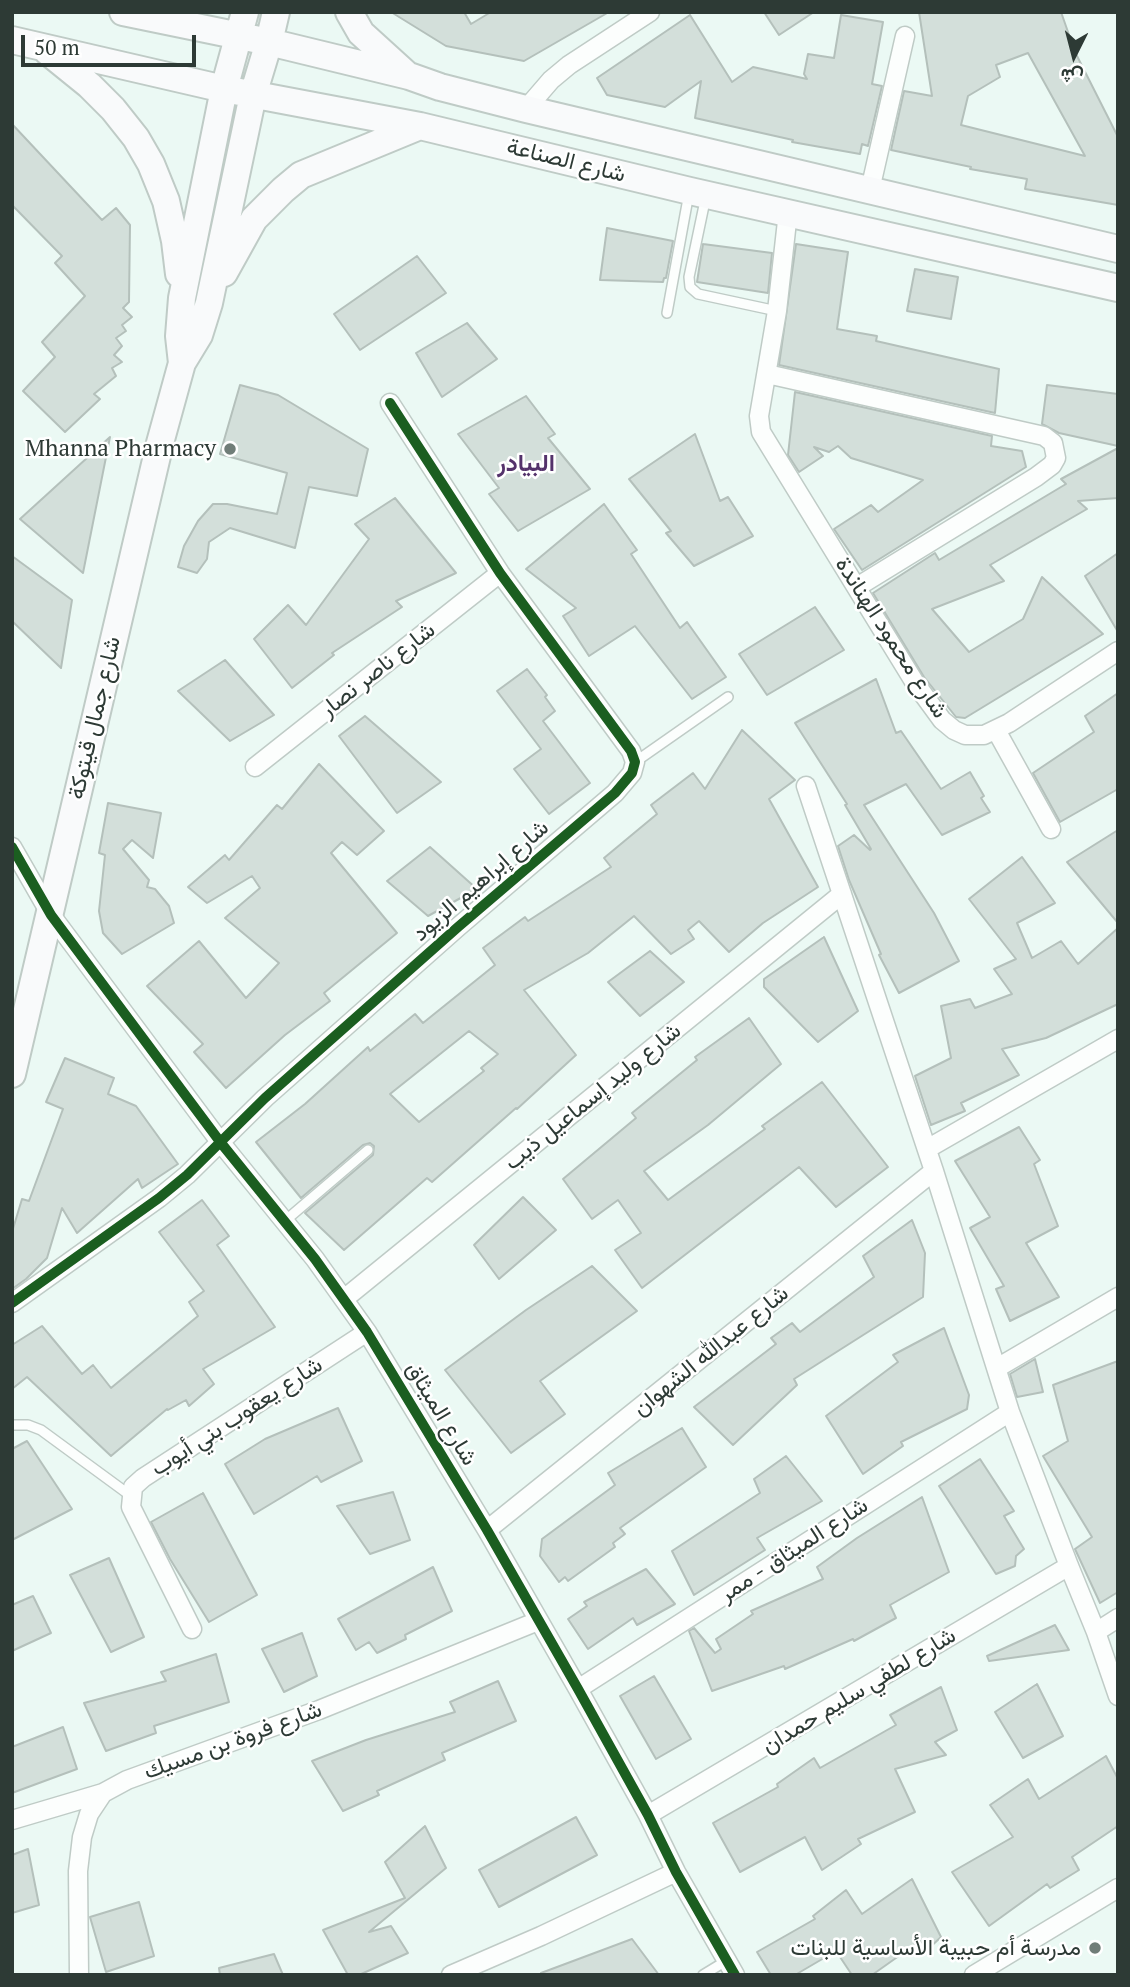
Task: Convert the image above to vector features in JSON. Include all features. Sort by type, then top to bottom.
[{"type":"main road","name":"شارع الصناعة","points":[[123,12],[242,24],[269,42],[409,76],[440,87],[1118,249]]},
{"type":"main road","name":"شارع جمال قيتوكة","points":[[12,1074],[160,443],[182,363],[199,335],[209,303],[253,95],[276,12]]},
{"type":"main road","points":[[349,12],[361,33],[409,76]]},
{"type":"main road","name":"شارع جمال قيتوكة","points":[[182,363],[179,336],[182,298],[224,89],[242,24]]},
{"type":"main road","name":"شارع الصناعة","points":[[12,40],[224,89],[420,126],[698,193],[1118,288]]},
{"type":"main road","points":[[40,46],[89,85],[136,138],[166,201],[175,241],[182,298]]},
{"type":"main road","points":[[209,303],[254,219],[283,190],[301,175],[420,126]]},
{"type":"street","points":[[526,109],[551,80],[569,65],[650,12]]},
{"type":"street","points":[[870,190],[905,36]]},
{"type":"street","points":[[788,212],[777,310],[766,373],[1044,436],[1053,443],[1056,458],[1052,465],[1036,477],[858,587]]},
{"type":"street","name":"شارع محمود الهناندة","points":[[766,373],[759,416],[761,432],[915,683],[942,720],[954,730],[965,735],[984,735],[996,730],[1118,651]]},
{"type":"street","points":[[390,403],[500,573],[631,751],[635,762]]},
{"type":"street","name":"شارع ناصر نصار","points":[[256,767],[500,573]]},
{"type":"street","points":[[996,730],[1051,829]]},
{"type":"street","name":"شارع إبراهيم الزيود","points":[[12,1303],[159,1198],[221,1143],[265,1098],[458,927],[615,793],[632,773],[635,762]]},
{"type":"street","points":[[806,786],[927,1149],[1010,1412],[1096,1632],[1118,1696]]},
{"type":"street","name":"شارع الميثاق","points":[[12,847],[51,915],[221,1143],[286,1220],[367,1332],[487,1530],[578,1689],[731,1968]]},
{"type":"street","name":"شارع وليد إسماعيل ذيب","points":[[344,1299],[842,894]]},
{"type":"street","points":[[927,1149],[1118,1039]]},
{"type":"street","name":"شارع عبدالله الشهوان","points":[[487,1530],[934,1171]]},
{"type":"street","points":[[997,1368],[1118,1297]]},
{"type":"street","name":"شارع يعقوب بني أيوب","points":[[192,1629],[131,1507],[134,1487],[367,1332]]},
{"type":"street","name":"شارع الميثاق - ممر","points":[[578,1689],[1010,1412]]},
{"type":"street","name":"شارع لطفي سليم حمدان","points":[[648,1815],[1069,1566]]},
{"type":"street","points":[[1096,1632],[1118,1618]]},
{"type":"street","name":"شارع فروة بن مسيك","points":[[12,1820],[103,1793],[127,1780],[319,1710],[538,1621]]},
{"type":"street","points":[[79,1975],[78,1871],[82,1837],[89,1814],[103,1793]]},
{"type":"street","points":[[451,1975],[676,1872]]},
{"type":"street","points":[[974,1975],[1118,1888]]},
{"type":"lane","points":[[698,193],[690,287],[698,294],[777,310]]},
{"type":"lane","points":[[667,313],[698,193]]},
{"type":"lane","points":[[635,762],[728,697]]},
{"type":"lane","points":[[286,1220],[368,1150]]},
{"type":"lane","points":[[12,1425],[28,1425],[41,1430],[131,1496]]},
{"type":"lane","points":[[703,1975],[731,1968]]},
{"type":"building","points":[[391,12],[464,12],[471,24],[491,12],[609,12],[524,61],[446,46]]},
{"type":"building","points":[[764,12],[814,12],[779,35]]},
{"type":"building","points":[[919,12],[1061,12],[1075,52],[1118,137],[1118,205],[1025,189],[1027,179],[970,169],[971,167],[891,150],[904,91],[932,96]],"holes":[[[1028,53],[1085,156],[961,125],[968,96],[1000,77],[996,65]]]},
{"type":"building","points":[[690,15],[732,82],[753,67],[807,79],[804,74],[808,54],[834,58],[841,15],[883,22],[872,84],[882,86],[868,146],[862,144],[860,154],[792,142],[793,140],[695,118],[701,81],[665,107],[607,95],[597,78]]},
{"type":"building","points":[[12,124],[102,220],[116,208],[130,225],[129,302],[123,308],[132,317],[122,325],[126,331],[116,338],[122,346],[114,355],[122,362],[112,368],[116,376],[94,394],[100,399],[65,432],[23,391],[55,357],[42,342],[85,296],[55,263],[62,256],[12,205]]},
{"type":"building","points":[[607,228],[673,241],[663,282],[600,280]]},
{"type":"building","points":[[703,244],[772,253],[768,293],[697,282]]},
{"type":"building","points":[[796,244],[848,252],[837,329],[877,336],[876,341],[999,369],[995,413],[779,365]]},
{"type":"building","points":[[417,256],[446,293],[360,350],[334,314]]},
{"type":"building","points":[[915,269],[958,277],[951,319],[907,311]]},
{"type":"building","points":[[467,323],[497,359],[442,397],[416,353]]},
{"type":"building","points":[[240,385],[278,395],[368,449],[357,496],[309,487],[295,548],[230,528],[209,542],[207,559],[197,573],[178,567],[184,546],[198,521],[213,504],[227,504],[277,514],[287,473],[220,454]]},
{"type":"building","points":[[1047,385],[1118,394],[1118,446],[1059,433],[1042,424]]},
{"type":"building","points":[[795,392],[992,436],[991,446],[1022,451],[1026,467],[862,570],[834,529],[871,505],[878,512],[923,480],[851,458],[838,446],[829,452],[814,447],[823,456],[799,472],[788,455]]},
{"type":"building","points":[[526,396],[555,434],[548,438],[590,489],[518,531],[489,494],[499,488],[458,434]]},
{"type":"building","points":[[695,434],[720,501],[728,497],[753,536],[694,566],[666,533],[671,531],[629,479]]},
{"type":"building","points":[[110,437],[83,573],[20,519]]},
{"type":"building","points":[[1118,448],[1118,498],[1078,501],[1087,509],[990,565],[1004,581],[932,609],[969,652],[1023,619],[1042,577],[1103,634],[965,718],[956,717],[924,677],[873,593],[935,553],[939,560],[1066,484],[1061,479]]},
{"type":"building","points":[[395,498],[456,573],[396,601],[402,607],[332,653],[334,655],[292,688],[254,639],[288,605],[306,625],[369,539],[355,524]]},
{"type":"building","points":[[604,504],[637,550],[631,554],[680,628],[687,622],[726,677],[692,699],[635,626],[589,656],[563,616],[576,608],[526,569]]},
{"type":"building","points":[[1118,553],[1118,632],[1085,576]]},
{"type":"building","points":[[12,556],[72,600],[61,668],[12,621]]},
{"type":"building","points":[[815,607],[844,650],[767,695],[739,654]]},
{"type":"building","points":[[225,660],[274,715],[230,741],[178,691]]},
{"type":"building","points":[[527,669],[547,695],[545,697],[555,711],[543,721],[590,783],[549,814],[514,769],[541,749],[497,691]]},
{"type":"building","points":[[876,679],[896,733],[901,731],[941,789],[970,772],[990,812],[942,835],[906,784],[864,805],[934,913],[959,961],[899,993],[879,955],[881,954],[849,880],[838,846],[854,835],[871,849],[845,805],[847,804],[795,723]]},
{"type":"building","points":[[1118,693],[1118,789],[1060,822],[1033,773],[1094,732],[1085,716]]},
{"type":"building","points":[[365,716],[441,782],[397,813],[339,736]]},
{"type":"building","points":[[742,730],[795,780],[769,799],[818,887],[763,923],[729,952],[699,921],[688,930],[694,939],[671,954],[634,916],[588,953],[524,990],[576,1055],[432,1182],[427,1178],[344,1250],[305,1213],[373,1155],[374,1146],[370,1143],[363,1145],[301,1198],[256,1142],[305,1104],[368,1047],[370,1051],[415,1014],[423,1023],[495,965],[483,948],[525,917],[528,921],[611,867],[604,858],[657,814],[651,805],[693,773],[705,789]],"holes":[[[469,1031],[498,1054],[481,1068],[484,1071],[419,1122],[390,1094]]]},
{"type":"building","points":[[319,764],[384,831],[357,855],[342,842],[331,853],[397,933],[324,993],[330,1001],[285,1035],[226,1088],[194,1052],[203,1044],[147,986],[199,941],[246,998],[279,963],[225,918],[260,888],[252,876],[207,903],[188,887],[225,855],[229,860],[277,805],[282,809]]},
{"type":"building","points":[[108,803],[161,813],[153,858],[132,840],[123,849],[149,880],[147,887],[155,889],[169,906],[174,923],[122,954],[103,933],[99,911],[105,855],[99,853]]},
{"type":"building","points":[[1118,830],[1118,923],[1067,862]]},
{"type":"building","points":[[430,847],[477,889],[428,916],[387,881]]},
{"type":"building","points":[[1022,857],[1055,903],[1017,923],[1032,958],[1061,941],[1078,964],[1118,928],[1118,1004],[1046,1038],[1002,1049],[1019,1075],[961,1103],[965,1111],[931,1125],[915,1076],[951,1058],[941,1006],[970,999],[975,1008],[1012,994],[994,969],[1016,959],[969,899]]},
{"type":"building","points":[[824,937],[858,1011],[818,1042],[764,987],[764,979]]},
{"type":"building","points":[[650,951],[684,982],[640,1016],[608,982]]},
{"type":"building","points":[[749,1018],[781,1064],[708,1125],[644,1171],[668,1200],[765,1129],[762,1126],[822,1082],[888,1167],[836,1207],[799,1167],[642,1288],[615,1250],[641,1233],[618,1200],[592,1219],[563,1179],[636,1118],[632,1113],[697,1060],[695,1057]]},
{"type":"building","points":[[65,1058],[114,1078],[108,1094],[136,1106],[178,1164],[142,1188],[138,1179],[77,1233],[62,1208],[47,1258],[12,1289],[12,1232],[22,1199],[29,1201],[63,1109],[46,1102]]},
{"type":"building","points":[[1019,1127],[1040,1160],[1034,1164],[1058,1226],[1026,1243],[1059,1297],[1010,1321],[996,1289],[1004,1286],[970,1228],[990,1217],[955,1161]]},
{"type":"building","points":[[523,1197],[556,1230],[499,1279],[474,1245]]},
{"type":"building","points":[[202,1200],[229,1236],[217,1245],[275,1327],[203,1369],[214,1384],[189,1406],[186,1400],[167,1409],[111,1456],[27,1377],[12,1389],[12,1345],[42,1326],[82,1374],[93,1365],[111,1388],[198,1316],[189,1302],[204,1291],[159,1232]]},
{"type":"building","points":[[912,1220],[925,1253],[923,1297],[794,1379],[797,1385],[733,1445],[694,1407],[776,1344],[771,1338],[792,1323],[800,1332],[874,1277],[863,1256]]},
{"type":"building","points":[[592,1266],[637,1311],[540,1381],[565,1414],[511,1453],[445,1370],[526,1310]]},
{"type":"building","points":[[944,1328],[969,1395],[967,1409],[901,1442],[903,1446],[863,1474],[826,1416],[898,1362],[893,1355]]},
{"type":"building","points":[[1035,1359],[1043,1392],[1017,1397],[1010,1374]]},
{"type":"building","points":[[1118,1361],[1118,1592],[1100,1603],[1075,1549],[1092,1537],[1043,1456],[1068,1441],[1053,1385]]},
{"type":"building","points":[[338,1408],[362,1461],[321,1482],[317,1476],[254,1514],[225,1464],[265,1439]]},
{"type":"building","points":[[682,1428],[706,1467],[620,1528],[625,1534],[613,1543],[615,1547],[568,1581],[565,1577],[559,1582],[540,1556],[542,1539],[615,1485],[608,1473]]},
{"type":"building","points":[[27,1441],[72,1509],[12,1540],[12,1449]]},
{"type":"building","points":[[786,1456],[822,1501],[757,1538],[765,1550],[694,1595],[672,1551],[760,1493],[754,1479]]},
{"type":"building","points":[[980,1459],[1014,1511],[1004,1516],[1024,1549],[1016,1556],[1015,1566],[996,1574],[939,1486]]},
{"type":"building","points":[[393,1492],[410,1540],[370,1554],[337,1506]]},
{"type":"building","points":[[203,1493],[257,1595],[209,1622],[170,1559],[151,1522]]},
{"type":"building","points":[[922,1497],[949,1572],[890,1605],[896,1618],[854,1641],[853,1639],[785,1669],[784,1666],[712,1691],[689,1631],[694,1628],[715,1653],[721,1649],[716,1639],[753,1614],[751,1611],[823,1579],[817,1567]]},
{"type":"building","points":[[109,1558],[144,1637],[111,1652],[70,1575]]},
{"type":"building","points":[[433,1567],[452,1611],[377,1653],[369,1642],[356,1650],[338,1619]]},
{"type":"building","points":[[646,1569],[675,1604],[637,1625],[633,1618],[588,1649],[568,1619],[587,1606],[584,1602]]},
{"type":"building","points":[[33,1596],[51,1633],[12,1651],[12,1605]]},
{"type":"building","points":[[1055,1625],[1069,1650],[989,1661],[987,1656]]},
{"type":"building","points":[[302,1633],[317,1676],[284,1692],[262,1649]]},
{"type":"building","points":[[216,1654],[229,1702],[154,1726],[156,1733],[106,1751],[84,1703],[166,1681],[161,1672]]},
{"type":"building","points":[[654,1676],[691,1739],[656,1759],[620,1696]]},
{"type":"building","points":[[498,1681],[516,1721],[442,1753],[445,1760],[377,1791],[379,1795],[343,1811],[312,1761],[366,1740],[455,1712],[450,1702]]},
{"type":"building","points":[[1037,1684],[1063,1736],[1023,1758],[995,1712]]},
{"type":"building","points":[[941,1687],[957,1730],[935,1742],[946,1755],[895,1769],[915,1812],[858,1839],[861,1844],[822,1870],[805,1837],[740,1872],[713,1823],[778,1787],[777,1784],[814,1758],[820,1768],[896,1725],[890,1715]]},
{"type":"building","points":[[63,1727],[77,1769],[12,1793],[12,1747]]},
{"type":"building","points":[[1106,1756],[1118,1779],[1118,1826],[1072,1857],[1079,1870],[1050,1888],[1047,1884],[989,1926],[952,1872],[1013,1837],[990,1805],[1028,1779],[1039,1799]]},
{"type":"building","points":[[576,1817],[597,1855],[499,1907],[479,1870]]},
{"type":"building","points":[[425,1826],[446,1868],[369,1932],[391,1926],[408,1953],[359,1975],[348,1975],[323,1930],[405,1898],[385,1862]]},
{"type":"building","points":[[28,1849],[39,1905],[12,1913],[12,1855]]},
{"type":"building","points":[[912,1879],[941,1937],[926,1951],[920,1941],[872,1975],[852,1975],[836,1951],[795,1975],[771,1975],[757,1952],[815,1919],[813,1916],[846,1890],[862,1914]]},
{"type":"building","points":[[139,1902],[154,1956],[106,1972],[90,1917]]},
{"type":"building","points":[[632,1939],[659,1975],[541,1975],[541,1973]]},
{"type":"building","points":[[274,1954],[283,1975],[220,1975],[219,1968]]},
{"type":"cycle path","points":[[12,1303],[187,1175],[265,1098],[458,927],[615,793],[632,773],[635,762],[631,751],[500,573],[390,403]]},
{"type":"cycle path","points":[[12,847],[51,915],[221,1143],[315,1259],[367,1332],[487,1530],[578,1689],[648,1815],[676,1872],[735,1975]]},
{"type":"place","name":"Mhanna Pharmacy","points":[[230,449]]},
{"type":"place","name":"مدرسة أم حبيبة الأساسية للبنات","points":[[1095,1948]]},
{"type":"district","name":"البيادر","points":[[526,464]]}]
